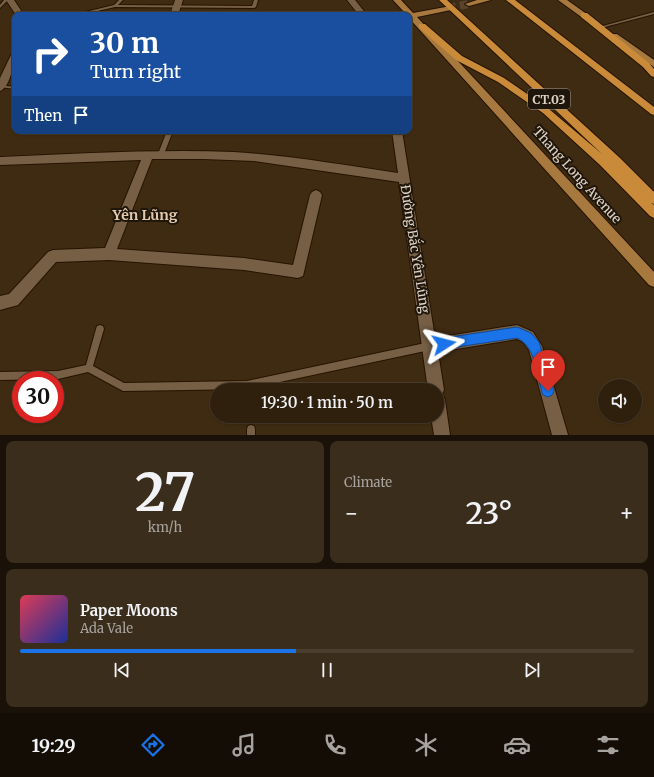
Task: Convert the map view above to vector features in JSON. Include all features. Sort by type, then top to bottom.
[{"type":"highway","points":[[510,0],[654,112]]},
{"type":"highway","name":"CT.03","points":[[445,4],[616,161],[654,199]]},
{"type":"highway","points":[[584,15],[646,65],[654,74]]},
{"type":"highway","points":[[415,20],[459,58],[502,80],[546,111],[604,162],[654,213]]},
{"type":"main road","name":"Thang Long Avenue","points":[[397,0],[408,12]]},
{"type":"main road","points":[[469,4],[487,0]]},
{"type":"main road","points":[[562,0],[654,64]]},
{"type":"main road","points":[[415,20],[445,4]]},
{"type":"main road","name":"Thang Long Avenue","points":[[415,20],[654,281]]},
{"type":"street","points":[[10,0],[18,12]]},
{"type":"street","points":[[351,0],[361,12]]},
{"type":"street","points":[[1,87],[12,61]]},
{"type":"street","name":"Đường Bắc Yên Lũng","points":[[397,134],[435,383]]},
{"type":"street","points":[[0,161],[161,154],[234,156],[326,166],[404,178]]},
{"type":"street","points":[[109,254],[148,155]]},
{"type":"street","points":[[0,303],[12,300],[53,256],[109,254],[244,264],[298,272],[316,195]]},
{"type":"street","points":[[430,346],[517,332],[528,337],[535,346],[560,435]]},
{"type":"street","points":[[440,423],[442,435]]},
{"type":"lane","points":[[0,7],[6,0]]},
{"type":"lane","points":[[115,6],[121,0]]},
{"type":"lane","points":[[88,12],[115,6],[177,3],[254,7],[256,0]]},
{"type":"lane","points":[[601,27],[654,13]]},
{"type":"lane","points":[[1,87],[12,88]]},
{"type":"lane","points":[[161,154],[169,134]]},
{"type":"lane","points":[[89,368],[100,329]]},
{"type":"lane","points":[[0,376],[58,375],[89,368],[123,387],[247,385],[430,346]]},
{"type":"tunnel","points":[[448,8],[469,4]]},
{"type":"district","name":"Yên Lũng","points":[[145,215]]},
{"type":"route","points":[[444,344],[517,332],[528,337],[535,346],[548,391]]}]
